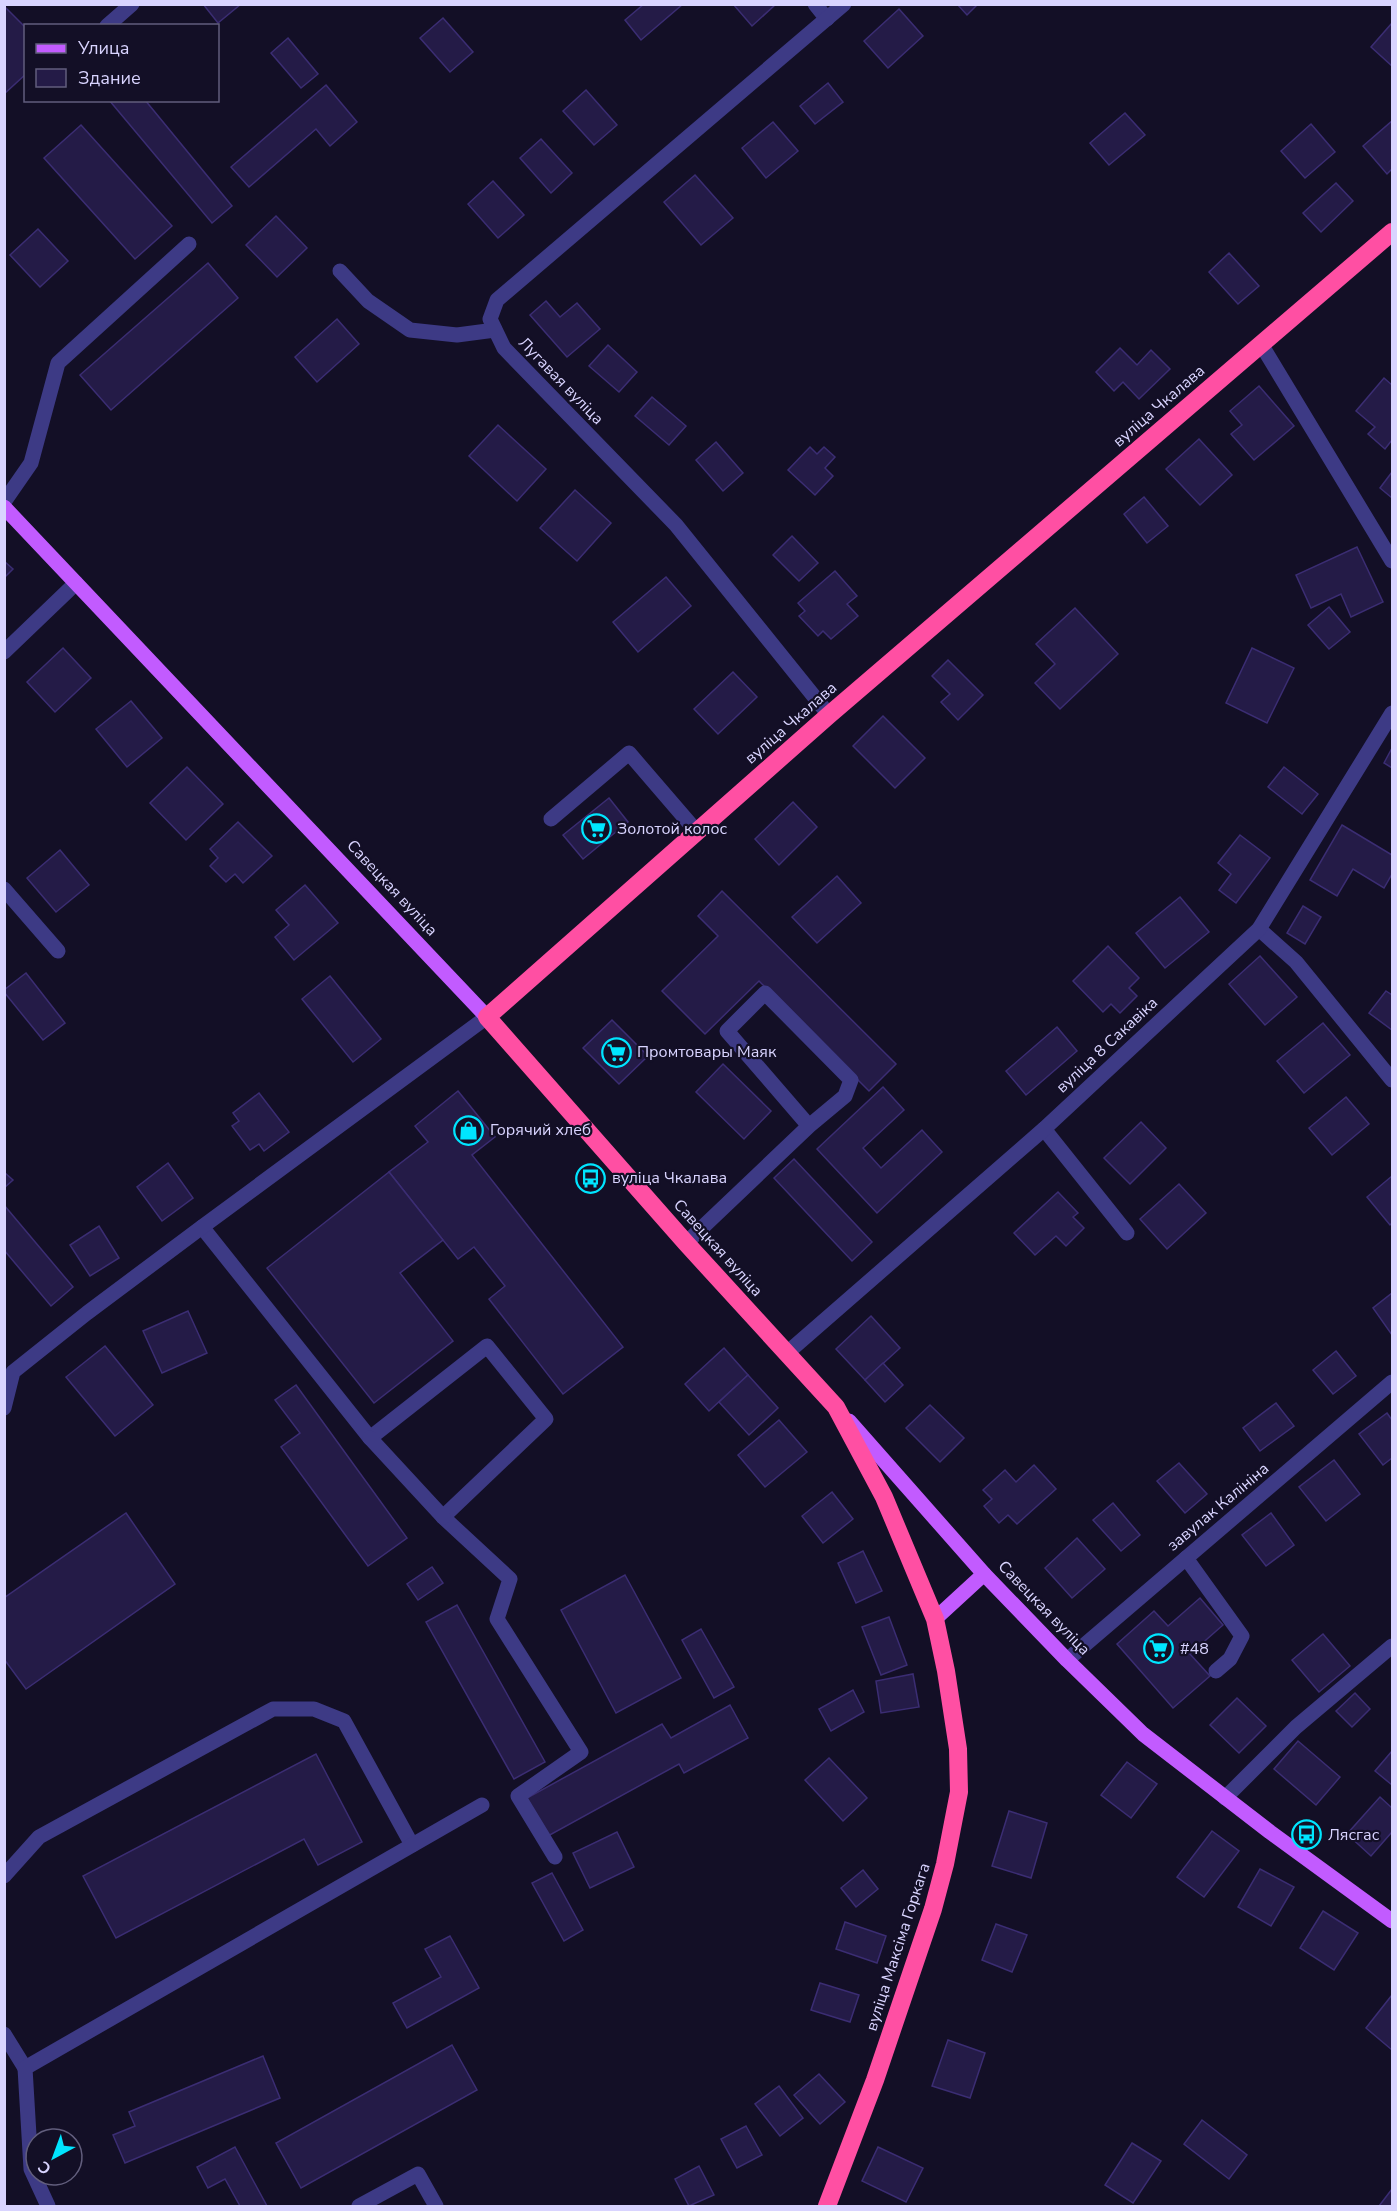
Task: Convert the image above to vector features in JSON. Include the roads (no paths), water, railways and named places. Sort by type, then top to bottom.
[{"type":"highway","name":"вуліца Чкалава","points":[[487,1017],[829,715],[1392,232]]},
{"type":"highway","name":"Савецкая вуліца","points":[[487,1017],[686,1243],[836,1407]]},
{"type":"highway","name":"вуліца Максіма Горкага","points":[[827,2206],[875,2080],[933,1909],[945,1864],[959,1792],[958,1749],[935,1619],[884,1497],[836,1407]]},
{"type":"main road","name":"Савецкая вуліца","points":[[4,507],[487,1017]]},
{"type":"main road","name":"Савецкая вуліца","points":[[836,1407],[984,1574],[1143,1734],[1392,1920]]},
{"type":"main road","points":[[935,1619],[984,1574]]},
{"type":"street","points":[[109,24],[132,4]]},
{"type":"street","points":[[815,4],[827,19]]},
{"type":"street","points":[[340,271],[368,301],[410,330],[457,335],[495,330],[490,319],[497,300],[844,4]]},
{"type":"street","points":[[4,502],[31,463],[58,363],[189,244]]},
{"type":"street","name":"Лугавая вуліца","points":[[495,330],[504,348],[676,525],[829,715]]},
{"type":"street","points":[[1261,344],[1392,561]]},
{"type":"street","points":[[4,652],[76,583]]},
{"type":"street","name":"вуліца 8 Сакавіка","points":[[787,1353],[1044,1129],[1259,929],[1392,713]]},
{"type":"street","points":[[551,819],[629,753],[697,832]]},
{"type":"street","points":[[4,889],[58,951]]},
{"type":"street","points":[[1259,929],[1296,962],[1392,1080]]},
{"type":"street","points":[[686,1243],[809,1125],[845,1096],[851,1080],[765,993],[727,1031],[809,1125]]},
{"type":"street","name":"вуліца Чкалава","points":[[4,1408],[13,1372],[87,1313],[487,1017]]},
{"type":"street","points":[[1044,1129],[1127,1233]]},
{"type":"street","points":[[202,1227],[370,1438],[443,1516],[510,1579],[497,1620],[581,1752],[518,1796],[555,1857]]},
{"type":"street","points":[[370,1438],[488,1346],[546,1419],[443,1516]]},
{"type":"street","name":"завулак Калініна","points":[[1067,1660],[1392,1382]]},
{"type":"street","points":[[1185,1558],[1242,1636],[1230,1659],[1216,1671]]},
{"type":"street","points":[[1226,1798],[1296,1726],[1392,1646]]},
{"type":"street","points":[[4,1876],[39,1837],[273,1709],[314,1709],[344,1721],[412,1845]]},
{"type":"street","points":[[25,2068],[482,1805]]},
{"type":"street","points":[[4,2034],[25,2068],[31,2169],[48,2206]]},
{"type":"street","points":[[360,2206],[418,2174],[436,2206]]},
{"type":"place","name":"Золотой колос","points":[[596,829]]},
{"type":"place","name":"Промтовары Маяк","points":[[616,1052]]},
{"type":"place","name":"Горячий хлеб","points":[[469,1130]]},
{"type":"place","name":"вуліца Чкалава","points":[[591,1178]]},
{"type":"place","name":"#48","points":[[1159,1649]]},
{"type":"place","name":"Лясгас","points":[[1307,1835]]}]
